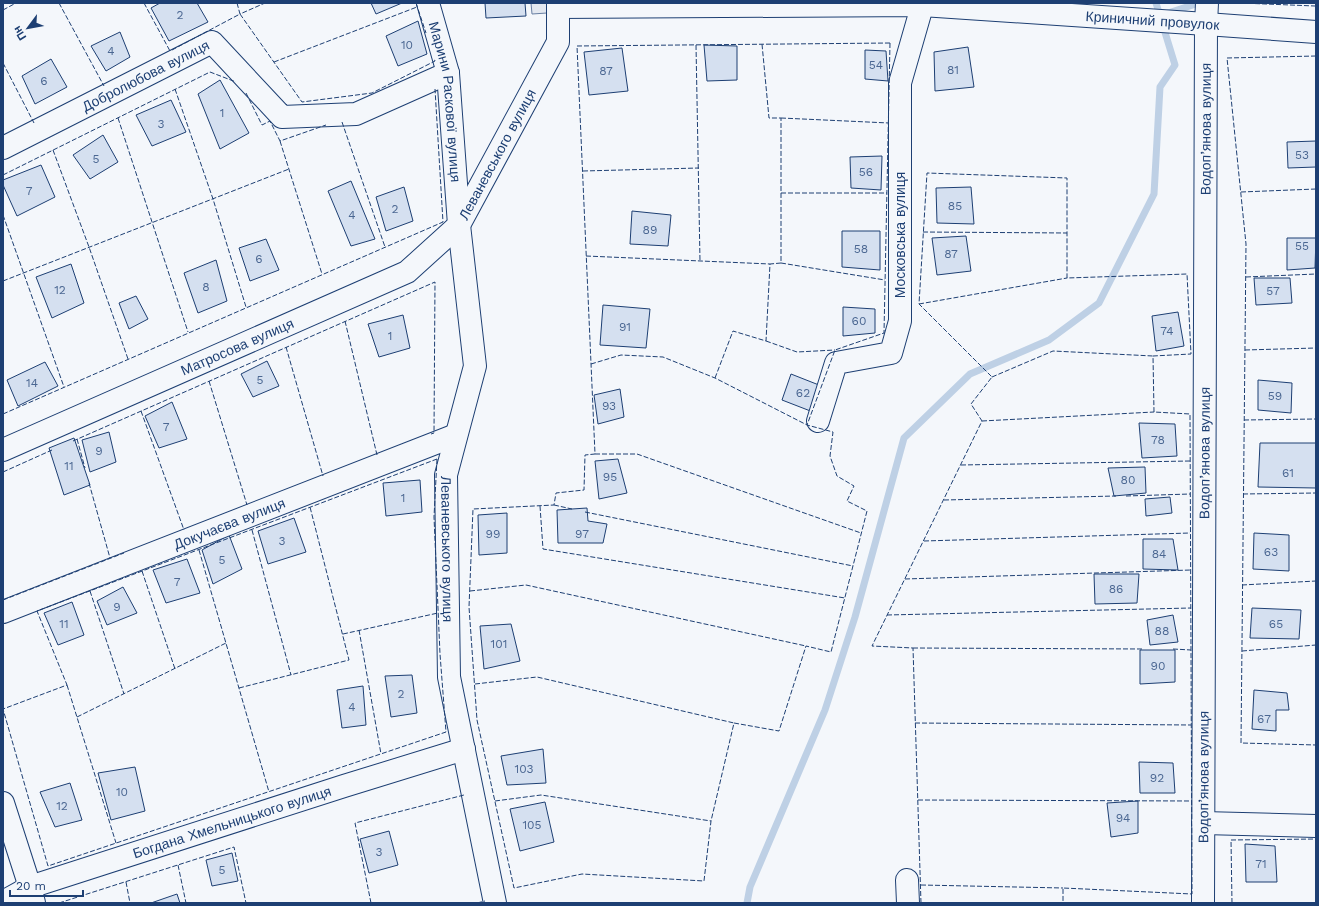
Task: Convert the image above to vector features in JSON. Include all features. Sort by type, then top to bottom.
[{"type":"street","name":"Марини Раскової вулиця","points":[[428,3],[448,73],[459,225]]},
{"type":"street","name":"Криничний провулок","points":[[558,5],[923,4],[1179,22],[1207,13],[1316,32]]},
{"type":"street","name":"Московська вулиця","points":[[818,421],[836,363],[891,353],[900,321],[900,83],[923,4]]},
{"type":"street","name":"Леваневського вулиця","points":[[494,903],[449,677],[446,475],[475,366],[459,225],[558,42],[558,5]]},
{"type":"street","name":"Водоп’янова вулиця","points":[[1203,903],[1207,13]]},
{"type":"street","name":"Добролюбова вулиця","points":[[3,148],[212,42],[282,117],[356,114],[448,73]]},
{"type":"street","name":"Матросова вулиця","points":[[3,450],[407,272],[459,225]]},
{"type":"street","name":"Докучаєва вулиця","points":[[3,612],[456,435]]},
{"type":"street","name":"Богдана Хмельницького вулиця","points":[[3,902],[32,895],[344,786],[464,749]]},
{"type":"street","points":[[3,803],[10,849],[32,895]]},
{"type":"street","points":[[1204,823],[1316,826]]},
{"type":"street","points":[[907,880],[908,903]]},
{"type":"shaded area","points":[[531,3],[547,3],[547,13],[532,14]]},
{"type":"building","points":[[160,3],[197,3],[208,22],[169,41],[151,8]]},
{"type":"building","points":[[371,3],[402,3],[376,14]]},
{"type":"building","points":[[485,3],[525,3],[526,16],[486,18]]},
{"type":"building","points":[[418,21],[427,54],[398,66],[386,36]]},
{"type":"building","points":[[120,32],[130,57],[106,71],[91,46]]},
{"type":"building","points":[[704,45],[737,46],[737,80],[707,81]]},
{"type":"building","points":[[968,47],[974,87],[935,91],[934,52]]},
{"type":"building","points":[[622,48],[628,91],[589,95],[584,52]]},
{"type":"building","points":[[865,50],[886,51],[888,81],[865,79]]},
{"type":"building","points":[[51,59],[67,87],[35,104],[22,76]]},
{"type":"building","points":[[220,80],[249,133],[220,149],[198,94]]},
{"type":"building","points":[[171,100],[186,132],[152,146],[136,115]]},
{"type":"building","points":[[103,135],[118,162],[90,179],[73,155]]},
{"type":"building","points":[[1316,141],[1316,167],[1288,168],[1287,142]]},
{"type":"building","points":[[882,156],[881,190],[851,188],[850,157]]},
{"type":"building","points":[[41,165],[55,197],[17,216],[3,185],[3,180]]},
{"type":"building","points":[[351,181],[375,239],[351,246],[328,191]]},
{"type":"building","points":[[404,187],[413,221],[386,231],[376,197]]},
{"type":"building","points":[[971,187],[974,224],[937,223],[936,188]]},
{"type":"building","points":[[632,211],[671,215],[668,246],[630,244]]},
{"type":"building","points":[[842,231],[880,231],[880,270],[842,267]]},
{"type":"building","points":[[966,236],[971,271],[937,275],[932,238]]},
{"type":"building","points":[[1287,238],[1316,238],[1315,268],[1287,270]]},
{"type":"building","points":[[266,239],[279,270],[250,281],[239,248]]},
{"type":"building","points":[[216,260],[227,301],[198,313],[184,273]]},
{"type":"building","points":[[71,264],[84,303],[52,318],[36,277]]},
{"type":"building","points":[[1254,278],[1290,278],[1292,303],[1256,305]]},
{"type":"building","points":[[136,296],[148,319],[129,329],[119,303]]},
{"type":"building","points":[[603,305],[650,309],[646,348],[600,345]]},
{"type":"building","points":[[843,307],[875,309],[875,333],[843,336]]},
{"type":"building","points":[[1178,312],[1184,346],[1156,351],[1152,316]]},
{"type":"building","points":[[403,315],[410,348],[379,357],[368,324]]},
{"type":"building","points":[[267,361],[279,386],[253,397],[241,374]]},
{"type":"building","points":[[45,362],[58,386],[18,406],[7,380]]},
{"type":"building","points":[[791,374],[824,387],[813,412],[782,400]]},
{"type":"building","points":[[1258,380],[1292,383],[1291,413],[1258,410]]},
{"type":"building","points":[[620,389],[624,417],[598,424],[594,395]]},
{"type":"building","points":[[172,402],[187,439],[159,448],[145,416]]},
{"type":"building","points":[[1139,423],[1175,424],[1177,456],[1142,458]]},
{"type":"building","points":[[109,432],[116,462],[90,472],[82,440]]},
{"type":"building","points":[[74,438],[90,485],[64,495],[49,448]]},
{"type":"building","points":[[1260,443],[1316,443],[1316,488],[1258,487]]},
{"type":"building","points":[[618,459],[627,493],[599,499],[595,461]]},
{"type":"building","points":[[1145,467],[1146,493],[1114,496],[1108,468]]},
{"type":"building","points":[[420,480],[422,512],[386,516],[383,483]]},
{"type":"building","points":[[1170,497],[1172,513],[1146,516],[1145,499]]},
{"type":"building","points":[[587,508],[588,521],[607,524],[603,543],[558,543],[557,510]]},
{"type":"building","points":[[507,513],[507,553],[479,555],[478,515]]},
{"type":"building","points":[[294,518],[306,552],[268,564],[258,531]]},
{"type":"building","points":[[1254,533],[1289,535],[1289,571],[1253,569]]},
{"type":"building","points":[[229,535],[242,569],[213,584],[202,550]]},
{"type":"building","points":[[1143,539],[1173,539],[1178,570],[1143,569]]},
{"type":"building","points":[[187,559],[200,593],[166,603],[153,570]]},
{"type":"building","points":[[1094,574],[1139,574],[1137,603],[1095,604]]},
{"type":"building","points":[[123,587],[137,613],[107,625],[97,601]]},
{"type":"building","points":[[72,602],[84,635],[58,645],[44,613]]},
{"type":"building","points":[[1252,608],[1301,610],[1299,639],[1250,638]]},
{"type":"building","points":[[1173,615],[1178,642],[1150,645],[1147,620]]},
{"type":"building","points":[[511,624],[520,661],[484,669],[480,626]]},
{"type":"building","points":[[1140,650],[1175,650],[1175,682],[1140,684]]},
{"type":"building","points":[[412,675],[417,713],[391,717],[385,676]]},
{"type":"building","points":[[363,686],[366,725],[342,728],[337,690]]},
{"type":"building","points":[[1254,690],[1287,693],[1289,710],[1276,710],[1276,731],[1252,729]]},
{"type":"building","points":[[543,749],[546,783],[507,785],[501,756]]},
{"type":"building","points":[[1139,762],[1173,763],[1175,793],[1140,793]]},
{"type":"building","points":[[135,767],[145,811],[111,820],[98,773]]},
{"type":"building","points":[[70,783],[82,820],[55,827],[40,792]]},
{"type":"building","points":[[1138,801],[1138,833],[1111,837],[1107,803]]},
{"type":"building","points":[[545,802],[554,842],[520,851],[510,809]]},
{"type":"building","points":[[389,831],[398,865],[369,873],[360,839]]},
{"type":"building","points":[[1245,844],[1275,846],[1277,882],[1246,882]]},
{"type":"building","points":[[232,853],[238,881],[212,886],[206,860]]},
{"type":"building","points":[[177,894],[180,903],[151,903]]},
{"type":"waterway","points":[[747,903],[750,887],[825,710],[855,617],[904,438],[970,374],[1049,340],[1099,303],[1154,194],[1160,87],[1175,65],[1156,3]]},
{"type":"waterway","points":[[1165,14],[1199,3]]},
{"type":"fence","points":[[3,10],[16,3]]},
{"type":"fence","points":[[59,3],[104,86]]},
{"type":"fence","points":[[144,3],[170,51]]},
{"type":"fence","points":[[237,3],[240,14],[265,3]]},
{"type":"fence","points":[[416,3],[426,33]]},
{"type":"fence","points":[[1241,3],[1315,6]]},
{"type":"fence","points":[[274,62],[417,7]]},
{"type":"fence","points":[[172,50],[240,14],[302,102],[372,93],[435,61],[434,58]]},
{"type":"fence","points":[[890,43],[884,333],[835,350],[807,425],[833,432],[830,456],[837,476],[854,486],[847,501],[867,511],[831,652],[806,646],[779,731],[734,723],[711,821],[704,881],[582,874],[514,888],[477,720],[469,607],[473,509],[554,505],[556,493],[584,490],[585,455],[595,454],[577,46],[890,43]]},
{"type":"fence","points":[[715,378],[733,331],[766,341],[770,264],[781,263],[781,118],[769,118],[762,44]]},
{"type":"fence","points":[[696,45],[700,261]]},
{"type":"fence","points":[[1316,56],[1227,58],[1246,244],[1241,743],[1316,745]]},
{"type":"fence","points":[[3,63],[34,123]]},
{"type":"fence","points":[[3,175],[210,72],[236,82]]},
{"type":"fence","points":[[175,89],[213,199],[246,307]]},
{"type":"fence","points":[[3,414],[443,222],[435,89]]},
{"type":"fence","points":[[246,93],[262,125],[270,121],[280,141],[326,125]]},
{"type":"fence","points":[[118,118],[188,332]]},
{"type":"fence","points":[[781,118],[889,123]]},
{"type":"fence","points":[[342,122],[385,247]]},
{"type":"fence","points":[[280,141],[322,274]]},
{"type":"fence","points":[[53,150],[128,359]]},
{"type":"fence","points":[[583,171],[699,168]]},
{"type":"fence","points":[[3,281],[289,169]]},
{"type":"fence","points":[[921,903],[913,648],[872,646],[982,421],[971,404],[992,377],[919,304],[927,173],[1067,178],[1067,278],[1187,274],[1191,354],[1153,356],[1154,412],[1190,414],[1192,894],[1063,888],[1063,903]]},
{"type":"fence","points":[[1241,192],[1316,189]]},
{"type":"fence","points":[[781,193],[887,193]]},
{"type":"fence","points":[[3,215],[64,387]]},
{"type":"fence","points":[[923,232],[1067,233]]},
{"type":"fence","points":[[586,256],[770,264]]},
{"type":"fence","points":[[781,263],[885,280]]},
{"type":"fence","points":[[1246,277],[1316,274]]},
{"type":"fence","points":[[919,304],[1067,278]]},
{"type":"fence","points":[[73,441],[435,282],[434,433],[431,434]]},
{"type":"fence","points":[[345,321],[377,455]]},
{"type":"fence","points":[[766,341],[797,352],[835,350]]},
{"type":"fence","points":[[286,347],[323,476]]},
{"type":"fence","points":[[1245,350],[1316,348]]},
{"type":"fence","points":[[992,377],[1053,351],[1153,356]]},
{"type":"fence","points":[[591,364],[621,355],[663,357],[715,378],[807,425]]},
{"type":"fence","points":[[209,381],[247,505]]},
{"type":"fence","points":[[141,411],[184,530]]},
{"type":"fence","points":[[982,421],[1154,412]]},
{"type":"fence","points":[[1244,420],[1316,419]]},
{"type":"fence","points":[[77,439],[85,468]]},
{"type":"fence","points":[[3,472],[52,450]]},
{"type":"fence","points":[[595,454],[637,454],[861,533]]},
{"type":"fence","points":[[437,459],[434,517],[440,654],[446,732],[48,866],[3,709],[67,685],[37,611],[437,459]]},
{"type":"fence","points":[[961,465],[1190,461]]},
{"type":"fence","points":[[89,483],[110,558]]},
{"type":"fence","points":[[1243,494],[1316,493]]},
{"type":"fence","points":[[1126,496],[1190,494]]},
{"type":"fence","points":[[944,500],[1116,496]]},
{"type":"fence","points":[[554,505],[572,509]]},
{"type":"fence","points":[[540,506],[543,549],[845,598]]},
{"type":"fence","points":[[239,688],[349,660],[310,507]]},
{"type":"fence","points":[[585,512],[853,566]]},
{"type":"fence","points":[[252,530],[291,675]]},
{"type":"fence","points":[[924,541],[1190,533]]},
{"type":"fence","points":[[199,550],[269,792]]},
{"type":"fence","points":[[3,600],[124,553]]},
{"type":"fence","points":[[905,579],[1191,570]]},
{"type":"fence","points":[[142,571],[175,669]]},
{"type":"fence","points":[[1242,585],[1316,581]]},
{"type":"fence","points":[[470,591],[526,585],[806,646]]},
{"type":"fence","points":[[90,591],[124,694]]},
{"type":"fence","points":[[887,615],[1191,608]]},
{"type":"fence","points":[[343,634],[438,613]]},
{"type":"fence","points":[[359,630],[381,754]]},
{"type":"fence","points":[[77,717],[226,643]]},
{"type":"fence","points":[[1242,651],[1316,645]]},
{"type":"fence","points":[[913,648],[1143,649]]},
{"type":"fence","points":[[1173,649],[1191,650]]},
{"type":"fence","points":[[475,684],[537,677],[734,723]]},
{"type":"fence","points":[[67,685],[116,843]]},
{"type":"fence","points":[[915,723],[1191,725]]},
{"type":"fence","points":[[371,903],[355,823],[464,795]]},
{"type":"fence","points":[[495,801],[541,795],[711,821]]},
{"type":"fence","points":[[918,800],[1191,801]]},
{"type":"fence","points":[[1232,903],[1231,840],[1316,839]]},
{"type":"fence","points":[[59,903],[234,847],[246,903]]},
{"type":"fence","points":[[178,865],[186,903]]},
{"type":"fence","points":[[126,882],[130,903]]},
{"type":"fence","points":[[921,885],[1063,888]]},
{"type":"fence","points":[[477,903],[485,901]]}]
